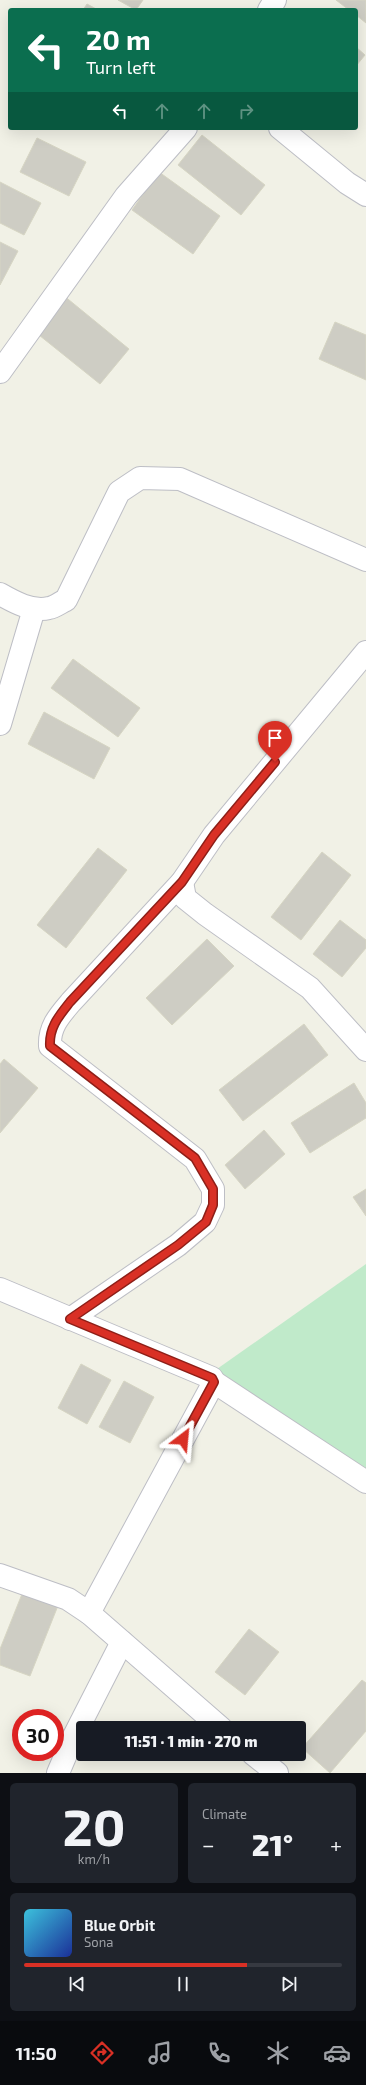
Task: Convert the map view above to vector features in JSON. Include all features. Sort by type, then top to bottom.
[{"type":"street","points":[[0,372],[126,196],[184,130]]},
{"type":"street","points":[[282,130],[347,183],[366,195]]},
{"type":"street","points":[[0,594],[12,601],[34,609],[50,608],[66,600],[119,492],[140,478],[180,479],[366,560]]},
{"type":"street","points":[[0,724],[34,609]]},
{"type":"street","points":[[70,1319],[178,1245],[206,1222],[213,1205],[213,1189],[195,1158],[50,1046],[49,1035],[54,1022],[70,1002],[182,882],[214,835],[366,652]]},
{"type":"street","points":[[182,882],[185,898],[205,914],[310,988],[366,1050]]},
{"type":"street","points":[[0,1289],[212,1378],[214,1382],[366,1482]]},
{"type":"street","points":[[89,1613],[214,1382]]},
{"type":"street","points":[[0,1575],[68,1599],[89,1613],[213,1721]]},
{"type":"street","points":[[58,1773],[73,1738],[122,1642]]},
{"type":"street","points":[[262,1761],[277,1773]]},
{"type":"green space","points":[[366,1264],[366,1485],[207,1376]]},
{"type":"building","points":[[118,0],[143,0],[137,8],[132,8]]},
{"type":"building","points":[[336,0],[366,0],[366,23],[358,17],[358,8],[346,8]]},
{"type":"building","points":[[87,4],[94,8],[84,8]]},
{"type":"building","points":[[358,49],[365,55],[358,64]]},
{"type":"building","points":[[202,135],[265,185],[241,215],[178,165]]},
{"type":"building","points":[[37,138],[86,162],[69,196],[20,172]]},
{"type":"building","points":[[159,172],[220,216],[193,254],[132,210]]},
{"type":"building","points":[[0,182],[41,203],[24,235],[0,223]]},
{"type":"building","points":[[0,242],[18,251],[0,285]]},
{"type":"building","points":[[63,295],[129,349],[100,384],[34,331]]},
{"type":"building","points":[[335,322],[366,335],[366,380],[319,359]]},
{"type":"building","points":[[73,659],[140,708],[118,737],[51,688]]},
{"type":"building","points":[[44,712],[110,748],[94,779],[28,744]]},
{"type":"building","points":[[98,848],[127,870],[66,948],[37,925]]},
{"type":"building","points":[[322,852],[351,875],[301,940],[271,917]]},
{"type":"building","points":[[340,920],[366,940],[366,948],[342,977],[313,954]]},
{"type":"building","points":[[207,939],[234,966],[172,1025],[146,998]]},
{"type":"building","points":[[304,1024],[328,1055],[243,1121],[219,1090]]},
{"type":"building","points":[[4,1059],[38,1088],[0,1133],[0,1064]]},
{"type":"building","points":[[354,1083],[366,1103],[366,1118],[310,1153],[291,1123]]},
{"type":"building","points":[[264,1130],[285,1154],[245,1189],[225,1165]]},
{"type":"building","points":[[366,1189],[366,1216],[353,1197]]},
{"type":"building","points":[[81,1364],[111,1380],[87,1424],[58,1408]]},
{"type":"building","points":[[124,1381],[154,1397],[130,1443],[99,1427]]},
{"type":"building","points":[[28,1579],[63,1593],[30,1676],[0,1665],[0,1649]]},
{"type":"building","points":[[249,1629],[279,1652],[245,1695],[215,1672]]},
{"type":"building","points":[[362,1680],[366,1683],[366,1731],[330,1773],[306,1752],[306,1743]]},
{"type":"route","points":[[183,1439],[214,1382],[212,1378],[70,1319],[178,1245],[206,1222],[213,1205],[213,1189],[195,1158],[50,1046],[49,1035],[54,1022],[70,1002],[182,882],[214,835],[275,762]]}]
